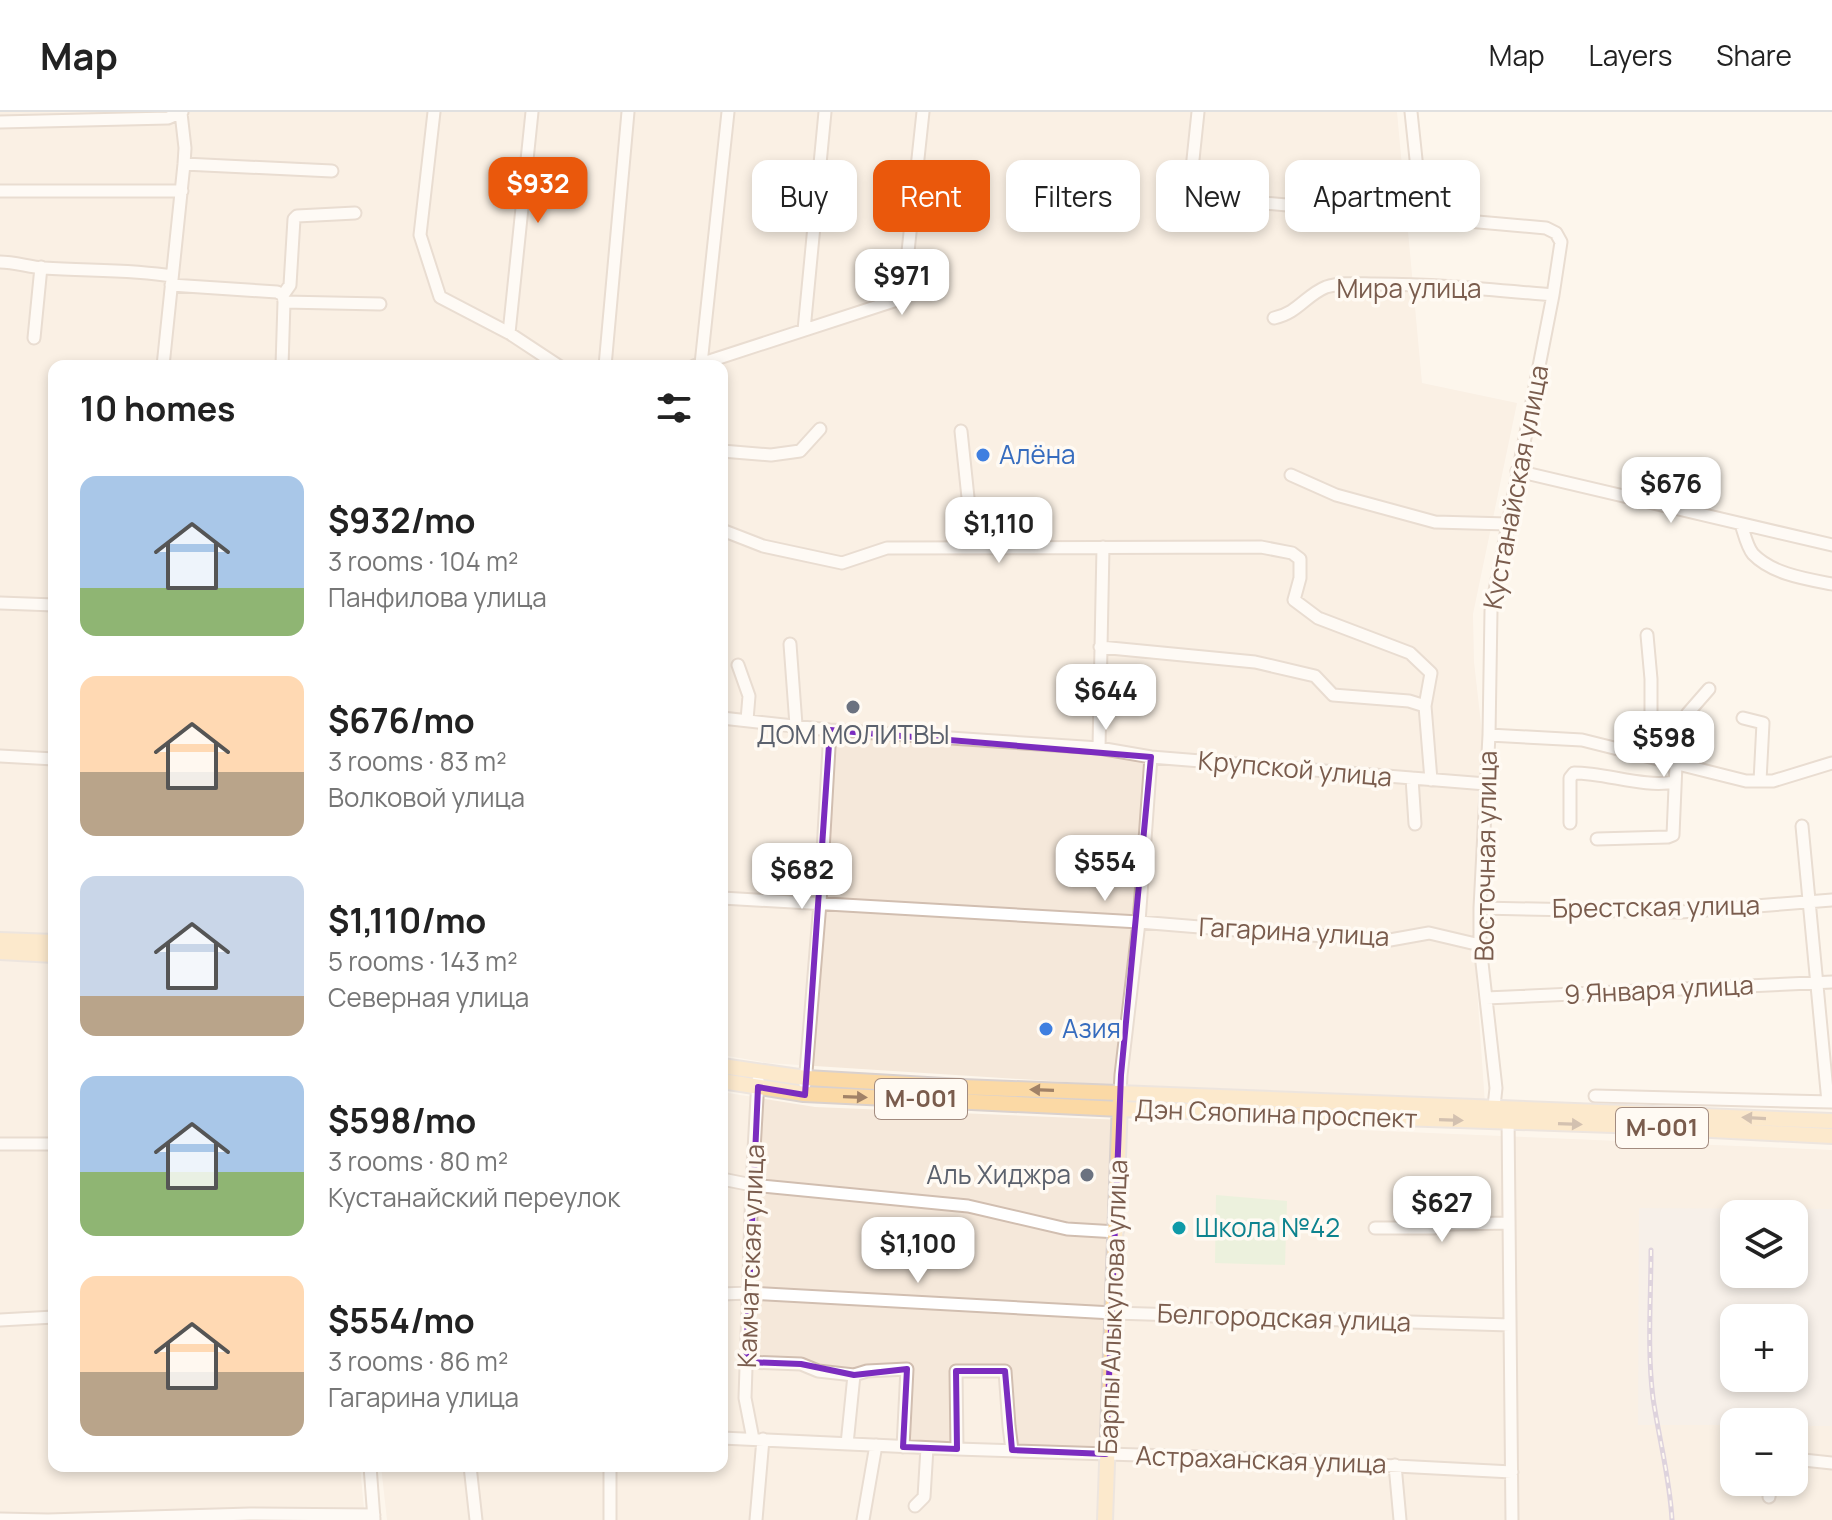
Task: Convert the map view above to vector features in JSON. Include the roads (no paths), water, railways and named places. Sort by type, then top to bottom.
[{"type":"main road","points":[[0,940],[48,942]]},
{"type":"main road","points":[[0,952],[48,955]]},
{"type":"main road","name":"Дэн Сяопина проспект","points":[[728,1067],[806,1078],[1493,1115]]},
{"type":"main road","name":"Дэн Сяопина проспект","points":[[728,1082],[804,1094],[1121,1109],[1832,1121]]},
{"type":"main road","name":"Барпы Алыкулова улица","points":[[1105,1520],[1120,1094]]},
{"type":"main road","name":"Дэн Сяопина проспект","points":[[1508,1115],[1832,1136]]},
{"type":"street","points":[[0,122],[168,118],[182,112],[185,148],[182,191],[164,360]]},
{"type":"street","points":[[434,112],[420,235],[440,297],[509,333],[550,360]]},
{"type":"street","points":[[509,333],[532,112]]},
{"type":"street","points":[[606,360],[628,112]]},
{"type":"street","points":[[699,360],[728,112]]},
{"type":"street","points":[[804,330],[825,112]]},
{"type":"street","points":[[713,360],[903,298],[923,112]]},
{"type":"street","points":[[1198,112],[1191,194],[1285,204]]},
{"type":"street","points":[[1411,112],[1416,160]]},
{"type":"street","points":[[184,164],[332,171]]},
{"type":"street","points":[[0,191],[182,191]]},
{"type":"street","points":[[282,360],[284,299],[290,285],[294,219],[297,216],[355,213]]},
{"type":"street","name":"Кустанайская улица","points":[[1480,222],[1546,228],[1556,233],[1561,242],[1491,611],[1489,735]]},
{"type":"street","points":[[0,262],[137,271],[172,280],[277,292],[284,299],[380,304]]},
{"type":"street","points":[[34,338],[41,267]]},
{"type":"street","name":"Мира улица","points":[[1274,318],[1289,315],[1326,287],[1350,285],[1417,284],[1553,295]]},
{"type":"street","points":[[728,451],[771,455],[800,451],[820,429]]},
{"type":"street","points":[[961,431],[970,547]]},
{"type":"street","points":[[1517,471],[1832,545]]},
{"type":"street","points":[[1291,475],[1336,495],[1435,522],[1507,524]]},
{"type":"street","points":[[1741,524],[1752,553],[1774,568],[1832,584]]},
{"type":"street","points":[[728,532],[763,546],[842,563],[887,548],[1261,547],[1292,553],[1300,559],[1300,578],[1294,600],[1318,618],[1410,653],[1431,673],[1425,706],[1431,780]]},
{"type":"street","points":[[1099,748],[1103,547]]},
{"type":"street","points":[[0,603],[48,605]]},
{"type":"street","points":[[1642,754],[1651,717],[1647,635]]},
{"type":"street","points":[[790,644],[796,725]]},
{"type":"street","points":[[1100,647],[1255,662],[1315,676],[1333,695],[1409,701],[1425,706]]},
{"type":"street","points":[[738,665],[749,696],[747,720]]},
{"type":"street","points":[[1597,839],[1673,835],[1675,782],[1672,763],[1680,726],[1709,689]]},
{"type":"street","name":"Крупской улица","points":[[728,718],[830,730],[1099,748],[1151,757],[1486,784]]},
{"type":"street","points":[[1743,718],[1763,723],[1760,781]]},
{"type":"street","points":[[804,1094],[830,730]]},
{"type":"street","points":[[1489,735],[1582,740],[1746,781],[1773,781],[1832,763]]},
{"type":"street","name":"Восточная улица","points":[[1489,735],[1480,945],[1496,1088],[1493,1115]]},
{"type":"street","points":[[0,756],[48,759]]},
{"type":"street","points":[[1120,1094],[1139,922],[1151,757]]},
{"type":"street","points":[[1570,823],[1570,778],[1574,773],[1659,785],[1675,782]]},
{"type":"street","points":[[1412,778],[1415,824]]},
{"type":"street","points":[[1595,1096],[1830,1102],[1802,826]]},
{"type":"street","name":"Гагарина улица","points":[[728,898],[1390,940],[1429,933],[1480,945]]},
{"type":"street","name":"Брестская улица","points":[[1480,908],[1681,912],[1832,900]]},
{"type":"street","name":"9 Января улица","points":[[1486,998],[1832,982]]},
{"type":"street","name":"Камчатская улица","points":[[756,1520],[758,1439],[745,1398],[752,1185],[760,1072]]},
{"type":"street","points":[[1508,1115],[1512,1520]]},
{"type":"street","points":[[0,1144],[48,1144]]},
{"type":"street","points":[[728,1180],[968,1206],[1067,1229],[1117,1232]]},
{"type":"street","points":[[1375,1228],[1509,1223]]},
{"type":"street","name":"Белгородская улица","points":[[728,1294],[1113,1313],[1510,1325]]},
{"type":"street","points":[[0,1320],[48,1317]]},
{"type":"street","points":[[746,1362],[801,1364],[818,1371],[854,1375],[867,1371],[907,1369],[903,1447]]},
{"type":"street","points":[[957,1449],[956,1371],[1005,1371],[1012,1450]]},
{"type":"street","points":[[847,1444],[854,1375]]},
{"type":"street","name":"Астраханская улица","points":[[728,1438],[1512,1472]]},
{"type":"street","points":[[863,1520],[876,1445]]},
{"type":"street","points":[[915,1506],[924,1497],[927,1448]]},
{"type":"street","points":[[1808,1460],[1832,1463]]},
{"type":"street","points":[[1395,1465],[1400,1520]]},
{"type":"street","points":[[0,1519],[250,1514],[374,1518],[370,1472]]},
{"type":"street","points":[[471,1472],[476,1520]]},
{"type":"street","points":[[610,1472],[610,1520]]},
{"type":"railway","points":[[1651,1250],[1651,1380],[1672,1520]]},
{"type":"place","name":"Алёна","points":[[983,455]]},
{"type":"place","name":"ДОМ МОЛИТВЫ","points":[[853,707]]},
{"type":"place","name":"Азия","points":[[1046,1029]]},
{"type":"place","name":"Аль Хиджра","points":[[1087,1175]]},
{"type":"place","name":"Школа №42","points":[[1179,1228]]}]
